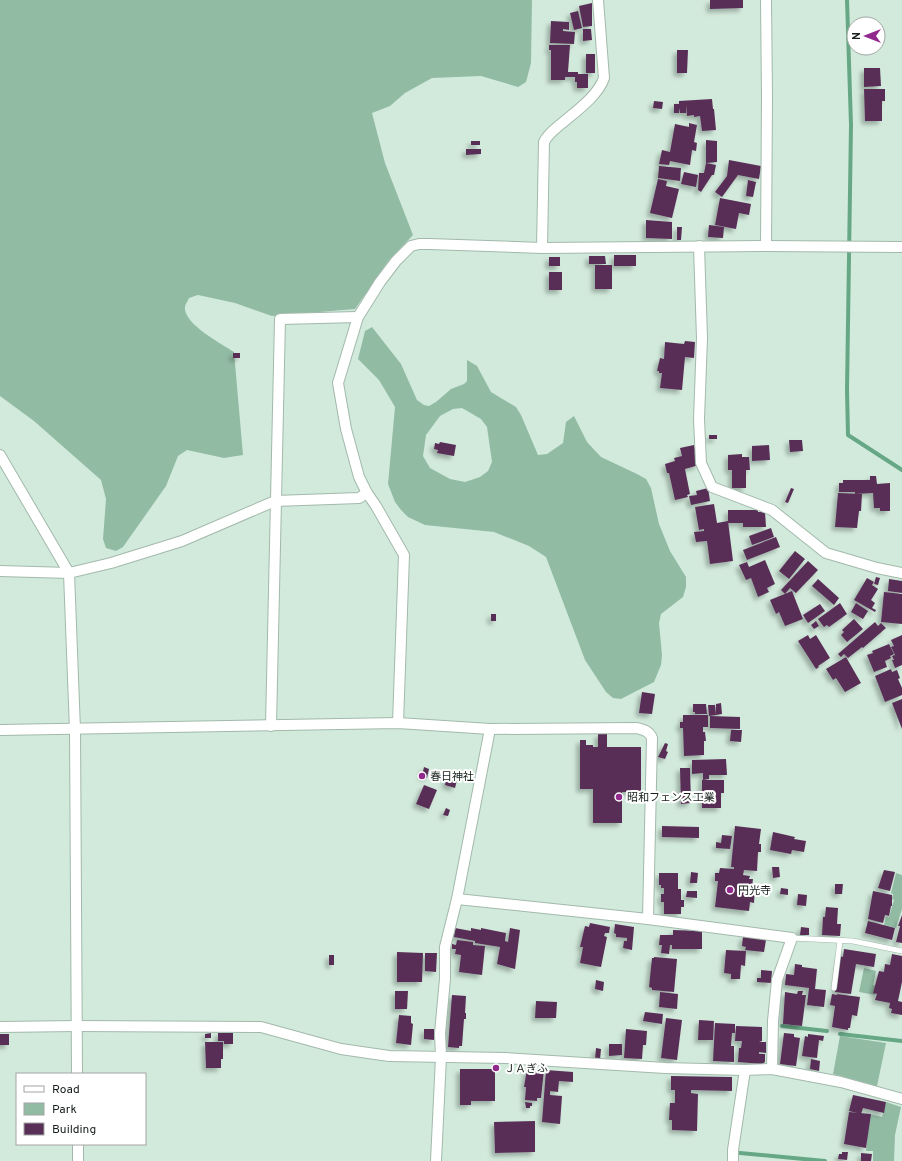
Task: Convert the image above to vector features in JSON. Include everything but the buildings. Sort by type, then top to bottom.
[{"type":"street","points":[[542,248],[544,142],[551,133],[594,94],[602,84],[604,78],[598,0]]},
{"type":"street","points":[[766,0],[766,246]]},
{"type":"street","points":[[398,723],[404,554],[367,493],[359,476],[346,429],[338,383],[358,317],[380,282],[396,261],[411,246],[429,244],[542,248],[699,246],[902,247]]},
{"type":"street","points":[[699,246],[702,338],[699,419],[701,462],[712,487],[772,510],[826,553],[877,568],[902,573]]},
{"type":"street","points":[[270,726],[280,319],[358,317]]},
{"type":"street","points":[[0,455],[69,573],[74,730],[77,1073]]},
{"type":"street","points":[[0,571],[69,573],[112,563],[182,540],[275,501],[359,498],[367,493]]},
{"type":"street","points":[[0,730],[74,730],[398,723],[490,728],[643,729],[650,734],[652,738],[648,918]]},
{"type":"street","points":[[436,1161],[441,1057],[440,1033],[445,979],[445,947],[457,899],[490,728]]},
{"type":"street","points":[[457,899],[648,918],[792,938],[777,980],[772,1069]]},
{"type":"street","points":[[0,1027],[261,1027],[341,1049],[389,1056],[505,1058],[651,1067],[745,1070],[772,1069],[841,1082],[902,1099]]},
{"type":"street","points":[[733,1161],[733,1150],[745,1070]]},
{"type":"street","points":[[78,1145],[78,1161]]},
{"type":"lane","points":[[792,938],[853,941],[902,951]]},
{"type":"lane","points":[[834,988],[840,941]]},
{"type":"green space","points":[[0,0],[532,0],[531,63],[526,82],[518,87],[481,76],[432,78],[405,93],[390,106],[372,113],[385,163],[413,235],[389,260],[355,309],[272,316],[235,303],[198,295],[189,298],[185,307],[186,313],[190,320],[204,333],[234,352],[243,455],[224,458],[187,450],[178,456],[166,486],[123,547],[116,551],[106,548],[103,539],[106,499],[101,480],[34,421],[0,396]]},
{"type":"green space","points":[[372,327],[401,364],[417,400],[424,405],[429,406],[451,389],[464,384],[467,381],[467,360],[477,366],[491,392],[516,407],[521,415],[538,455],[547,454],[563,443],[566,422],[574,416],[587,442],[601,457],[646,479],[651,488],[659,524],[670,551],[686,577],[686,587],[683,597],[661,614],[659,623],[662,655],[661,665],[654,682],[621,699],[613,698],[606,692],[585,660],[546,557],[529,546],[494,532],[425,525],[408,517],[401,510],[395,502],[388,484],[395,407],[379,380],[358,359],[365,331]],"holes":[[[462,408],[481,419],[487,427],[492,462],[488,471],[480,477],[465,482],[450,479],[430,468],[423,456],[426,435],[440,416],[453,409]]]},
{"type":"green space","points":[[896,873],[902,875],[902,909],[896,928],[884,925],[886,916],[889,917],[894,900],[892,899],[893,894],[891,893]]},
{"type":"green space","points":[[864,968],[876,971],[873,985],[877,986],[875,995],[859,992]]},
{"type":"green space","points":[[840,1036],[886,1043],[877,1086],[833,1074]]},
{"type":"green space","points":[[886,1102],[901,1107],[895,1135],[894,1161],[873,1161],[873,1151],[866,1151],[869,1114],[882,1117]]},
{"type":"waterway","points":[[847,0],[851,125],[847,390],[848,435],[902,470]]},
{"type":"waterway","points":[[782,1026],[827,1031]]},
{"type":"waterway","points":[[840,1034],[902,1041]]},
{"type":"waterway","points":[[740,1153],[825,1161]]},
{"type":"place","name":"春日神社","points":[[422,776]]},
{"type":"place","name":"昭和フェンス工業","points":[[619,797]]},
{"type":"place","name":"円光寺","points":[[730,890]]},
{"type":"place","name":"ＪＡぎふ","points":[[496,1068]]}]
